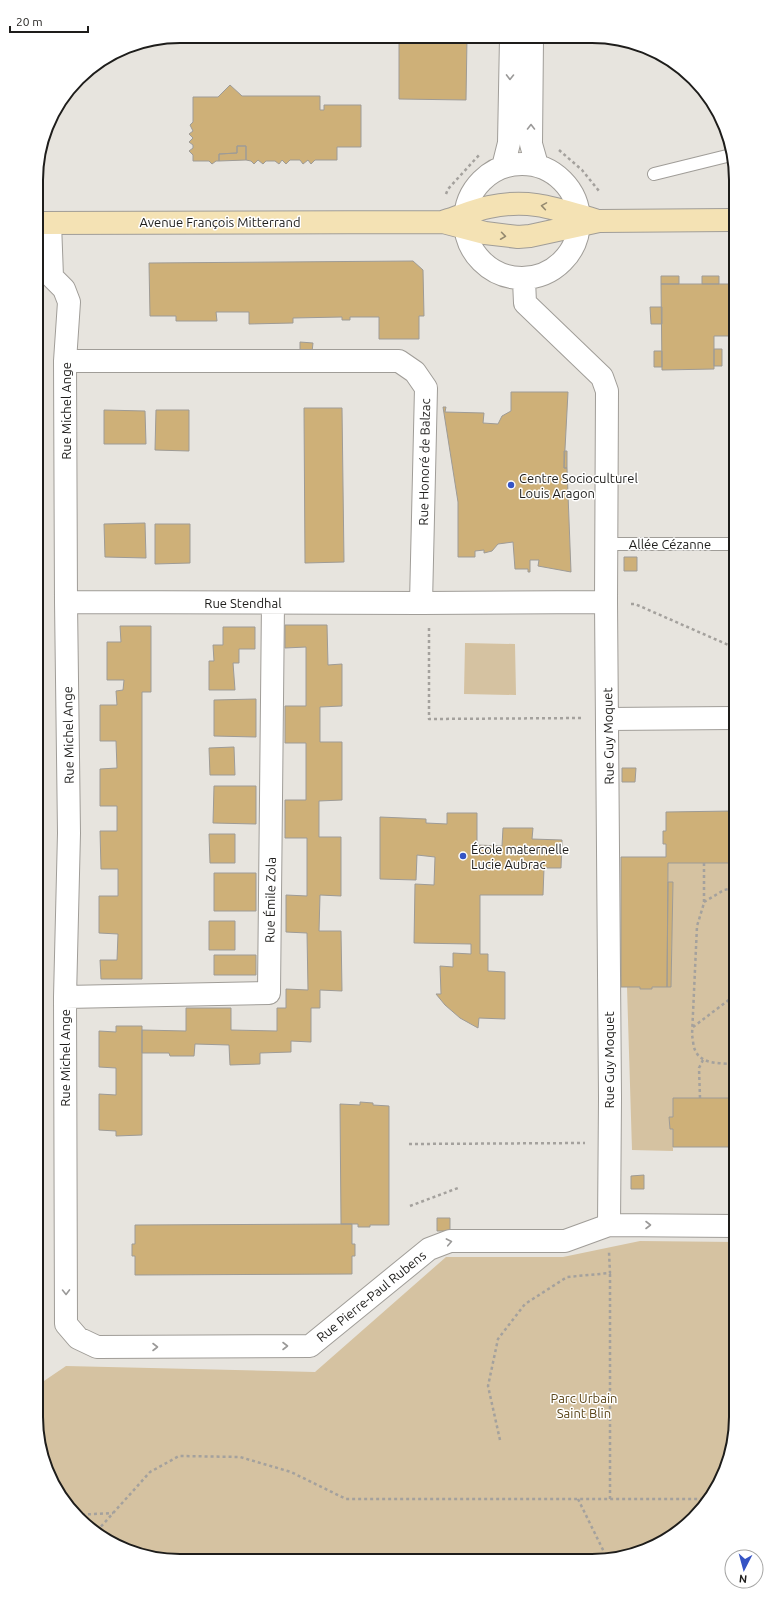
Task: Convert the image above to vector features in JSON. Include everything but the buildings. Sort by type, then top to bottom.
[{"type":"main road","name":"Avenue François Mitterrand","points":[[43,223],[443,222],[465,221],[487,207],[521,203],[552,207],[587,221]]},
{"type":"main road","points":[[465,221],[485,232],[518,237],[530,236],[587,221],[729,220]]},
{"type":"street","points":[[503,167],[509,143],[511,43]]},
{"type":"street","points":[[532,43],[531,144],[537,165]]},
{"type":"street","points":[[514,164],[537,165],[553,172],[562,180],[587,221],[572,249],[561,262],[537,278],[524,280],[514,279],[498,274],[484,264],[474,251],[465,221],[468,201],[476,185],[492,172],[514,164]]},
{"type":"street","name":"Rue Michel Ange","points":[[43,223],[44,277],[64,289],[69,302],[66,361],[66,602],[69,840],[65,997],[65,1253]]},
{"type":"street","name":"Rue Guy Moquet","points":[[524,280],[525,303],[602,377],[607,391],[606,602],[609,1225]]},
{"type":"street","name":"Rue Honoré de Balzac","points":[[66,361],[399,361],[415,372],[426,388],[421,603]]},
{"type":"street","name":"Rue Stendhal","points":[[66,602],[421,603]]},
{"type":"street","points":[[421,603],[606,602]]},
{"type":"street","name":"Rue Émile Zola","points":[[65,997],[269,992],[273,603]]},
{"type":"street","points":[[607,718],[729,718]]},
{"type":"street","points":[[609,1225],[729,1226]]},
{"type":"street","name":"Rue Pierre-Paul Rubens","points":[[65,1253],[66,1324],[78,1338],[97,1347],[310,1346],[429,1249],[450,1241],[565,1241],[609,1225]]},
{"type":"lane","points":[[654,174],[727,156]]},
{"type":"lane","name":"Allée Cézanne","points":[[607,544],[729,544]]},
{"type":"path","points":[[606,602],[635,604],[729,645]]},
{"type":"path","points":[[421,603],[429,625],[429,719],[607,718]]},
{"type":"path","points":[[704,863],[704,903],[697,926],[692,1035],[695,1050],[702,1060],[714,1063],[729,1064]]},
{"type":"path","points":[[704,903],[724,890],[729,889]]},
{"type":"path","points":[[692,1027],[729,1000]]},
{"type":"path","points":[[700,1098],[699,1068],[702,1060]]},
{"type":"path","points":[[409,1144],[609,1143]]},
{"type":"path","points":[[410,1206],[458,1188]]},
{"type":"path","points":[[609,1225],[610,1499]]},
{"type":"path","points":[[500,1440],[488,1386],[498,1339],[524,1304],[567,1277],[610,1274]]},
{"type":"path","points":[[100,1528],[150,1472],[179,1456],[240,1457],[291,1472],[346,1499],[701,1499]]},
{"type":"path","points":[[578,1499],[605,1553]]},
{"type":"path","points":[[84,1515],[113,1513]]},
{"type":"green space","points":[[465,643],[515,644],[516,695],[464,694]]},
{"type":"green space","points":[[668,863],[729,863],[729,1098],[673,1098],[673,1117],[669,1117],[670,1129],[673,1129],[673,1151],[632,1150],[627,987],[652,989],[652,987],[671,987],[673,882],[668,882]]},
{"type":"green space","name":"Parc Urbain Saint Blin","points":[[640,1241],[729,1242],[729,1426],[724,1452],[715,1477],[706,1493],[695,1507],[668,1531],[644,1544],[610,1553],[592,1554],[162,1553],[136,1547],[104,1531],[83,1514],[71,1500],[53,1469],[44,1435],[43,1382],[66,1366],[315,1372],[446,1257],[563,1257]]},
{"type":"place","name":"Centre Socioculturel Louis Aragon","points":[[511,485]]},
{"type":"place","name":"École maternelle Lucie Aubrac","points":[[463,856]]}]
